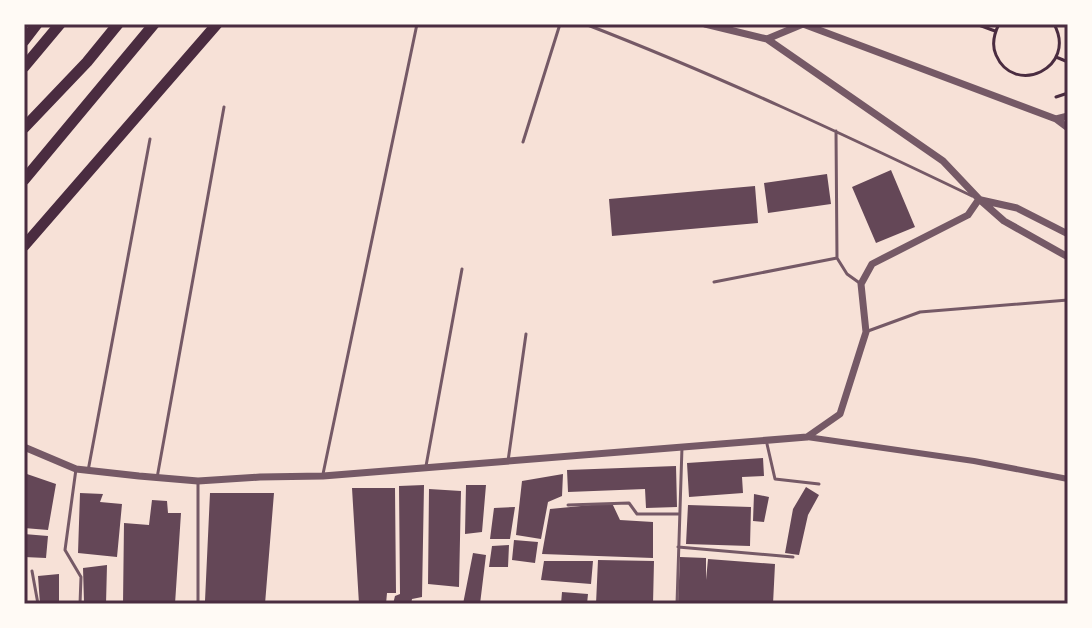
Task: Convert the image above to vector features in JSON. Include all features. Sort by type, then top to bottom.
[{"type":"highway","points":[[24,41],[37,24]]},
{"type":"highway","points":[[24,67],[60,24]]},
{"type":"highway","points":[[24,128],[87,62],[118,24]]},
{"type":"highway","points":[[24,180],[154,24]]},
{"type":"highway","points":[[24,246],[217,24]]},
{"type":"street","points":[[705,24],[767,39],[943,161],[1004,221],[1068,257]]},
{"type":"street","points":[[767,39],[803,24],[1056,119],[1068,128]]},
{"type":"street","points":[[1056,119],[1068,116]]},
{"type":"street","points":[[979,199],[1017,208],[1068,234]]},
{"type":"street","points":[[807,437],[840,414],[866,332],[861,284],[872,264],[968,215],[979,199]]},
{"type":"street","points":[[24,447],[76,469],[198,481],[323,476],[807,437],[974,461],[1068,479]]},
{"type":"lane","points":[[323,476],[417,24]]},
{"type":"lane","points":[[523,142],[560,24]]},
{"type":"lane","points":[[585,24],[667,56],[836,131],[979,199]]},
{"type":"lane","points":[[157,478],[224,107]]},
{"type":"lane","points":[[836,131],[837,258],[847,274],[861,284]]},
{"type":"lane","points":[[88,471],[150,139]]},
{"type":"lane","points":[[714,282],[837,258]]},
{"type":"lane","points":[[426,468],[462,269]]},
{"type":"lane","points":[[866,332],[920,312],[1068,300]]},
{"type":"lane","points":[[508,461],[526,334]]},
{"type":"lane","points":[[766,440],[775,479],[819,484]]},
{"type":"lane","points":[[677,604],[682,447]]},
{"type":"lane","points":[[76,469],[65,550],[81,577],[80,604]]},
{"type":"lane","points":[[198,481],[198,603]]},
{"type":"lane","points":[[568,505],[629,503],[637,514],[680,514]]},
{"type":"lane","points":[[678,547],[793,557]]},
{"type":"lane","points":[[32,571],[38,604]]},
{"type":"path","points":[[976,24],[995,32]]},
{"type":"path","points":[[999,24],[995,32],[994,50],[1002,66],[1018,75],[1044,71],[1056,57],[1060,42],[1054,24]]},
{"type":"path","points":[[1056,57],[1068,62]]},
{"type":"path","points":[[1056,97],[1068,93]]},
{"type":"building","points":[[891,170],[915,227],[876,243],[852,187]]},
{"type":"building","points":[[827,174],[831,204],[768,213],[764,183]]},
{"type":"building","points":[[755,186],[758,223],[612,236],[609,199]]},
{"type":"building","points":[[763,458],[764,476],[742,477],[743,493],[689,497],[687,463]]},
{"type":"building","points":[[676,466],[677,507],[646,508],[645,489],[568,492],[567,470]]},
{"type":"building","points":[[24,473],[56,484],[48,530],[24,528]]},
{"type":"building","points":[[563,474],[562,496],[548,502],[541,539],[516,535],[522,481]]},
{"type":"building","points":[[424,485],[422,597],[412,599],[411,604],[393,604],[395,596],[400,594],[399,486]]},
{"type":"building","points":[[466,485],[486,485],[482,532],[465,534]]},
{"type":"building","points":[[806,487],[819,495],[808,515],[799,555],[785,553],[793,509]]},
{"type":"building","points":[[352,488],[395,488],[396,593],[387,593],[386,604],[359,604]]},
{"type":"building","points":[[429,489],[461,491],[459,587],[428,584]]},
{"type":"building","points":[[80,493],[103,494],[100,502],[122,504],[117,557],[78,553]]},
{"type":"building","points":[[210,493],[274,493],[265,604],[205,601]]},
{"type":"building","points":[[754,494],[769,497],[764,522],[753,521]]},
{"type":"building","points":[[152,500],[167,501],[168,513],[181,513],[175,604],[123,604],[124,523],[149,525]]},
{"type":"building","points":[[612,503],[620,520],[653,522],[653,558],[542,554],[550,509]]},
{"type":"building","points":[[688,505],[751,507],[750,546],[686,544]]},
{"type":"building","points":[[515,507],[510,539],[490,539],[494,508]]},
{"type":"building","points":[[24,534],[48,536],[46,558],[24,557]]},
{"type":"building","points":[[514,540],[538,542],[535,563],[512,560]]},
{"type":"building","points":[[509,545],[508,567],[489,567],[492,546]]},
{"type":"building","points":[[473,553],[486,555],[480,604],[463,604]]},
{"type":"building","points":[[680,557],[706,558],[706,580],[708,559],[775,564],[773,604],[678,604]]},
{"type":"building","points":[[598,560],[654,561],[653,604],[596,604]]},
{"type":"building","points":[[544,561],[593,561],[591,584],[541,580]]},
{"type":"building","points":[[107,565],[106,604],[84,602],[83,568]]},
{"type":"building","points":[[59,574],[59,604],[40,604],[38,576]]},
{"type":"building","points":[[562,592],[588,594],[587,604],[561,604]]}]
